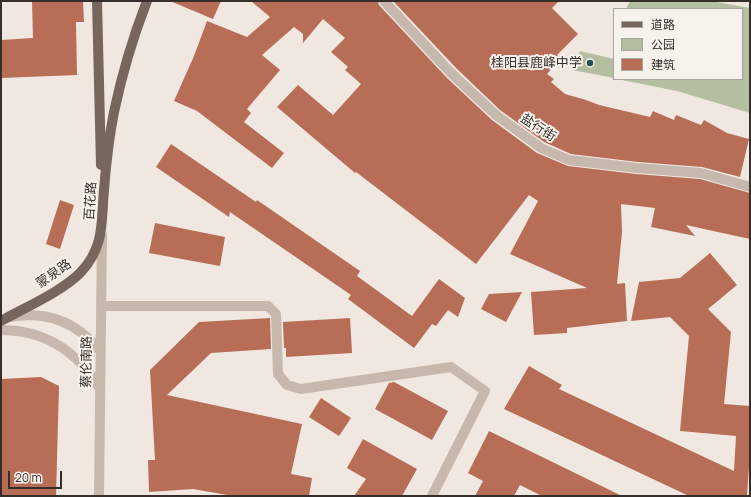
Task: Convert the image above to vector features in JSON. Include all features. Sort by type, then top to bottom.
[{"type":"main road","name":"百花路","points":[[97,1],[102,229]]},
{"type":"main road","name":"百花路","points":[[102,229],[104,190],[114,112],[122,74],[147,1]]},
{"type":"main road","name":"蒙泉路","points":[[4,319],[59,289],[81,272],[95,251],[102,229]]},
{"type":"street","name":"盐行街","points":[[384,1],[451,73],[490,110],[541,148],[569,160],[701,174],[750,187]]},
{"type":"street","name":"蔡伦南路","points":[[99,496],[102,229]]},
{"type":"street","points":[[101,306],[268,306],[276,314],[278,374],[287,385],[301,389],[451,367],[485,391],[432,496]]},
{"type":"street","points":[[4,319],[34,315],[60,320],[82,333],[100,352]]},
{"type":"street","points":[[1,330],[37,335],[62,347],[84,366],[100,389]]},
{"type":"green space","points":[[630,1],[711,1],[750,8],[750,113],[677,91],[622,80],[743,80],[743,8],[626,8]]},
{"type":"green space","points":[[580,51],[613,59],[613,78],[572,70]]},
{"type":"building","points":[[32,1],[83,1],[84,22],[76,22],[77,75],[1,78],[1,40],[33,38]]},
{"type":"building","points":[[170,1],[221,1],[213,19]]},
{"type":"building","points":[[251,1],[378,1],[379,5],[447,78],[492,120],[537,153],[568,166],[636,174],[700,179],[750,193],[750,239],[686,225],[695,236],[651,227],[655,208],[621,204],[622,232],[617,284],[625,283],[627,321],[567,328],[567,333],[534,335],[531,292],[587,288],[510,254],[538,201],[529,195],[476,264],[356,172],[355,173],[277,107],[298,85],[333,115],[361,84],[345,70],[348,67],[331,52],[345,38],[323,19],[303,43],[303,34],[294,27],[262,55],[280,70],[247,109],[251,113],[244,122],[284,153],[272,168],[197,111],[174,101],[194,56],[207,21],[247,37],[270,17]]},
{"type":"building","points":[[393,1],[559,1],[552,8],[578,34],[557,55],[561,58],[547,74],[554,79],[551,82],[565,94],[599,105],[650,117],[653,111],[674,120],[676,115],[701,125],[704,120],[727,133],[749,139],[740,177],[702,167],[638,162],[571,154],[544,142],[500,110],[456,68]]},
{"type":"building","points":[[171,144],[256,202],[257,200],[360,271],[357,276],[412,316],[439,279],[465,298],[458,317],[448,310],[436,326],[432,324],[414,348],[348,299],[351,295],[230,212],[229,217],[156,167]]},
{"type":"building","points":[[60,200],[74,205],[60,249],[46,244]]},
{"type":"building","points":[[155,223],[225,237],[220,266],[149,253]]},
{"type":"building","points":[[710,253],[737,285],[708,309],[731,332],[724,404],[750,406],[750,452],[747,496],[689,496],[504,409],[529,366],[562,385],[559,389],[734,471],[736,436],[680,431],[689,336],[670,317],[631,321],[639,282],[680,278]]},
{"type":"building","points":[[522,292],[506,322],[481,309],[489,294]]},
{"type":"building","points":[[270,318],[271,349],[211,353],[167,395],[302,424],[291,474],[312,478],[309,496],[233,496],[193,489],[149,492],[148,460],[155,460],[150,370],[199,322]]},
{"type":"building","points":[[350,318],[352,353],[286,357],[286,348],[284,348],[283,322]]},
{"type":"building","points":[[41,377],[59,386],[56,496],[1,496],[1,379]]},
{"type":"building","points":[[394,382],[448,411],[432,440],[375,409],[389,383]]},
{"type":"building","points":[[321,398],[351,418],[339,436],[309,417]]},
{"type":"building","points":[[489,431],[622,496],[542,496],[520,485],[514,496],[475,496],[483,481],[468,473]]},
{"type":"building","points":[[363,439],[417,469],[402,496],[354,496],[366,479],[347,468]]},
{"type":"place","name":"桂阳县鹿峰中学","points":[[590,63]]}]
